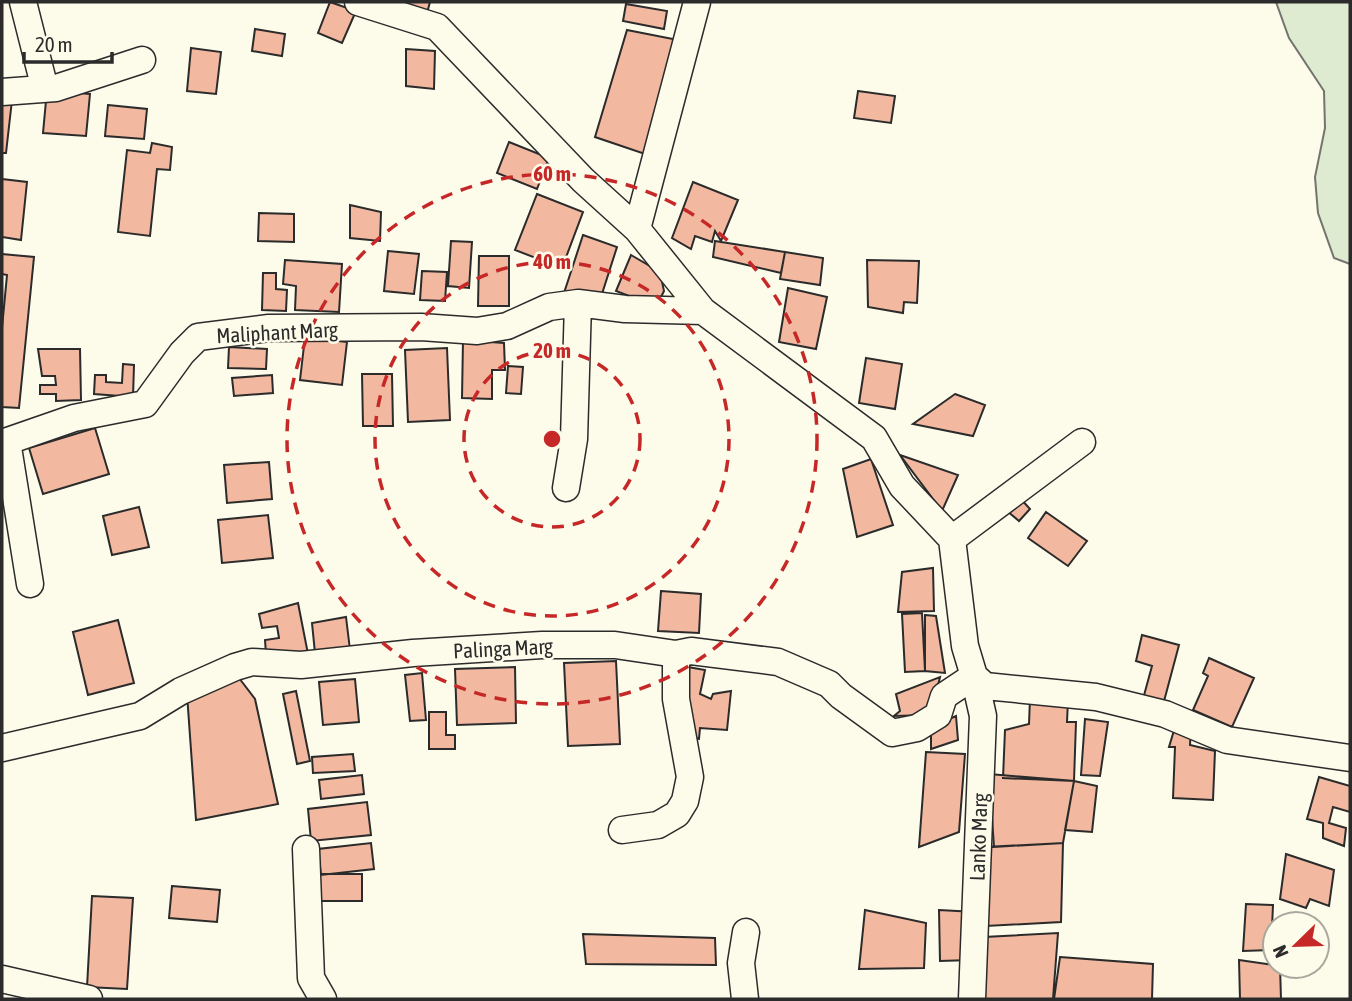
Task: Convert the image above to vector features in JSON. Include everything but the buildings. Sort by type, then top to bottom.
[{"type":"street","points":[[23,2],[25,19],[45,89]]},
{"type":"street","points":[[358,2],[437,27],[583,180],[637,229],[704,311],[874,438],[902,486],[951,539],[1082,442]]},
{"type":"street","points":[[637,229],[697,2]]},
{"type":"street","points":[[2,92],[45,89],[77,83],[142,60]]},
{"type":"street","points":[[566,488],[574,439],[578,303]]},
{"type":"street","name":"Maliphant Marg","points":[[4,442],[74,418],[145,404],[182,353],[198,337],[269,328],[421,327],[477,331],[506,326],[550,307],[578,303],[625,309],[704,311]]},
{"type":"street","points":[[4,442],[30,584]]},
{"type":"street","name":"Lanko Marg","points":[[951,539],[965,646],[983,716],[972,999]]},
{"type":"street","name":"Palinga Marg","points":[[2,748],[140,716],[181,691],[235,667],[252,663],[302,665],[413,653],[542,645],[615,645],[676,654],[691,652],[778,662],[829,684],[841,696],[892,733],[917,728],[938,716],[944,696],[974,676]]},
{"type":"street","points":[[622,830],[658,825],[677,814],[685,801],[690,777],[676,699],[676,654]]},
{"type":"street","points":[[974,676],[985,686],[1096,697],[1154,711],[1227,740],[1350,758]]},
{"type":"street","points":[[306,849],[311,978],[323,999]]},
{"type":"street","points":[[745,999],[741,963],[746,932]]},
{"type":"street","points":[[2,979],[89,999]]},
{"type":"green space","points":[[1276,2],[1350,2],[1350,264],[1334,258],[1318,213],[1315,177],[1325,128],[1324,91],[1289,38]]}]
